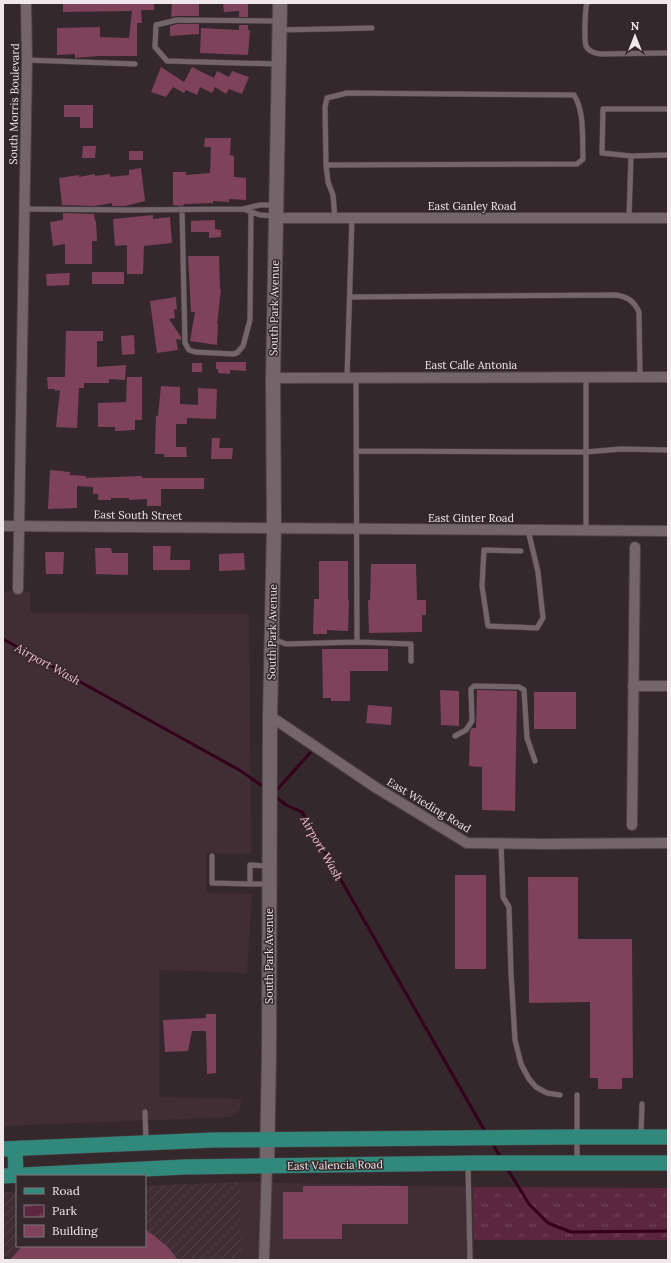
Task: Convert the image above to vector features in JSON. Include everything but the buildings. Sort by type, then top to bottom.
[{"type":"main road","name":"South Park Avenue","points":[[267,1166],[270,716],[274,528],[273,378],[280,3]]},
{"type":"main road","points":[[9,1176],[9,1149],[146,1142],[668,1137]]},
{"type":"main road","name":"East Valencia Road","points":[[28,1175],[184,1167],[577,1162],[668,1163]]},
{"type":"street","name":"South Morris Boulevard","points":[[18,589],[27,60],[26,3]]},
{"type":"street","name":"East Ganley Road","points":[[275,213],[335,218],[668,218]]},
{"type":"street","name":"East Calle Antonia","points":[[273,378],[668,377]]},
{"type":"street","name":"East South Street","points":[[3,526],[274,528]]},
{"type":"street","name":"East Ginter Road","points":[[274,528],[668,532]]},
{"type":"street","points":[[632,825],[635,547]]},
{"type":"street","points":[[633,686],[668,686]]},
{"type":"street","name":"East Wieding Road","points":[[270,716],[375,787],[467,843],[668,843]]},
{"type":"street","name":"South Park Avenue","points":[[264,1260],[267,1166]]},
{"type":"lane","points":[[587,3],[585,37],[586,46],[590,50],[600,54],[668,54]]},
{"type":"lane","points":[[278,64],[167,61],[155,47],[156,25],[177,20],[372,28]]},
{"type":"lane","points":[[27,60],[135,64]]},
{"type":"lane","points":[[326,165],[577,164],[583,159],[581,112],[574,94],[347,93],[333,95],[327,98],[325,107],[326,165],[328,182],[333,195],[335,218]]},
{"type":"lane","points":[[668,109],[603,109],[602,153],[631,156],[668,155]]},
{"type":"lane","points":[[629,218],[631,156]]},
{"type":"lane","points":[[24,209],[243,209],[260,205],[275,213]]},
{"type":"lane","points":[[182,209],[185,343],[189,350],[195,352],[233,354],[243,346],[250,320],[251,212]]},
{"type":"lane","points":[[243,209],[260,215],[275,213]]},
{"type":"lane","points":[[352,218],[350,297],[356,451],[357,642]]},
{"type":"lane","points":[[350,297],[624,296],[636,305],[639,312],[640,377]]},
{"type":"lane","points":[[586,377],[586,531]]},
{"type":"lane","points":[[356,451],[586,452],[621,449],[668,450]]},
{"type":"lane","points":[[521,551],[484,550],[482,586],[488,626],[537,628],[543,618],[538,572],[528,530]]},
{"type":"lane","points":[[272,639],[286,644],[357,642],[411,644],[411,661]]},
{"type":"lane","points":[[455,736],[466,730],[472,721],[472,689],[474,686],[520,687],[524,690],[527,738],[535,761]]},
{"type":"lane","points":[[501,843],[503,897],[509,907],[515,1040],[521,1064],[536,1087],[547,1093],[560,1095]]},
{"type":"lane","points":[[212,856],[212,882],[270,884]]},
{"type":"lane","points":[[250,884],[250,865],[270,866]]},
{"type":"lane","points":[[577,1095],[577,1162]]},
{"type":"lane","points":[[641,1137],[642,1104]]},
{"type":"lane","points":[[146,1112],[146,1142]]},
{"type":"lane","points":[[470,1260],[472,1163]]},
{"type":"shaded area","points":[[3,591],[30,592],[30,613],[249,614],[251,854],[206,853],[206,893],[252,894],[247,973],[159,970],[159,1097],[241,1099],[240,1110],[231,1117],[3,1126]]},
{"type":"shaded area","points":[[240,1182],[474,1187],[474,1260],[3,1260],[3,1192],[16,1192],[16,1247],[146,1247],[146,1186]]},
{"type":"shaded area","points":[[240,1182],[242,1260],[3,1260],[3,1192],[16,1192],[16,1247],[146,1247],[146,1186]]},
{"type":"green space","points":[[474,1187],[668,1188],[668,1240],[474,1240]]},
{"type":"waterway","name":"Airport Wash","points":[[3,639],[241,771],[265,788]]},
{"type":"waterway","points":[[275,792],[310,753]]},
{"type":"waterway","name":"Airport Wash","points":[[274,795],[286,805],[302,812],[486,1133]]},
{"type":"waterway","points":[[492,1143],[501,1158]]},
{"type":"waterway","points":[[507,1168],[529,1204],[548,1223],[571,1232],[668,1231]]}]
